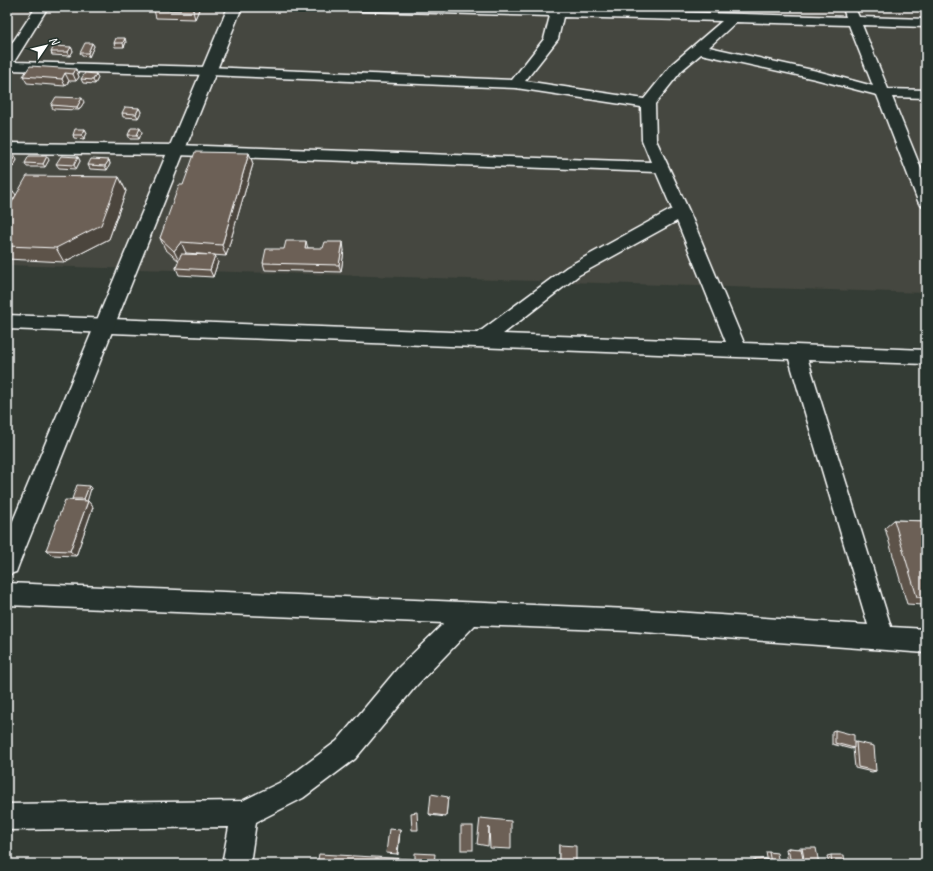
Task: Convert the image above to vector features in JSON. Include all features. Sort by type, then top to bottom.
[{"type":"main road","points":[[7,564],[235,7]]},
{"type":"street","points":[[7,62],[42,7]]},
{"type":"street","points":[[360,7],[926,23]]},
{"type":"street","points":[[848,7],[884,93],[926,201]]},
{"type":"street","points":[[516,84],[551,39],[557,13]]},
{"type":"street","points":[[733,17],[699,49],[677,67],[648,104],[649,140],[681,211],[738,350]]},
{"type":"street","points":[[699,49],[817,75],[884,93],[926,94]]},
{"type":"street","points":[[7,66],[209,71],[516,84],[648,104]]},
{"type":"street","points":[[7,148],[176,150],[661,167]]},
{"type":"street","points":[[482,340],[573,271],[681,211]]},
{"type":"street","points":[[7,322],[926,357]]},
{"type":"street","points":[[796,352],[883,638]]},
{"type":"street","points":[[7,594],[630,620],[926,642]]},
{"type":"street","points":[[7,817],[244,814],[294,789],[346,750],[407,677],[471,613]]},
{"type":"street","points":[[236,864],[244,814]]},
{"type":"shaded area","points":[[7,7],[926,7],[926,293],[7,265]]},
{"type":"building","points":[[155,7],[195,7],[193,11],[154,10]]},
{"type":"building","points":[[116,38],[125,38],[123,43],[114,43]]},
{"type":"building","points":[[85,43],[92,43],[88,53],[80,53]]},
{"type":"building","points":[[54,46],[71,47],[68,52],[51,52]]},
{"type":"building","points":[[30,66],[76,69],[73,74],[65,73],[62,79],[23,76]]},
{"type":"building","points":[[85,73],[96,74],[93,80],[81,79]]},
{"type":"building","points":[[56,97],[82,98],[77,107],[51,105]]},
{"type":"building","points":[[125,107],[139,108],[136,114],[122,113]]},
{"type":"building","points":[[131,128],[140,128],[137,135],[128,135]]},
{"type":"building","points":[[75,129],[85,129],[82,135],[73,135]]},
{"type":"building","points":[[195,152],[249,153],[222,245],[181,242],[174,251],[160,238],[179,185],[183,185]]},
{"type":"building","points":[[7,156],[15,156],[11,163],[7,163]]},
{"type":"building","points":[[29,156],[47,156],[43,164],[25,163]]},
{"type":"building","points":[[61,156],[78,157],[74,165],[56,164]]},
{"type":"building","points":[[91,159],[109,160],[105,166],[88,165]]},
{"type":"building","points":[[27,176],[119,177],[101,225],[56,248],[7,246],[7,211]]},
{"type":"building","points":[[7,191],[13,191],[10,198],[7,198]]},
{"type":"building","points":[[286,241],[306,241],[305,248],[323,248],[325,242],[343,242],[339,265],[263,263],[266,249],[284,249]]},
{"type":"building","points":[[181,254],[215,255],[210,270],[176,268]]},
{"type":"building","points":[[77,485],[89,486],[84,499],[72,499]]},
{"type":"building","points":[[65,500],[88,501],[70,551],[46,550]]},
{"type":"building","points":[[894,520],[926,521],[926,598],[917,597]]},
{"type":"building","points":[[835,730],[854,735],[854,748],[835,743]]},
{"type":"building","points":[[856,742],[874,746],[876,771],[858,767]]},
{"type":"building","points":[[431,794],[448,797],[446,816],[429,814]]},
{"type":"building","points":[[417,812],[418,830],[412,830],[411,813]]},
{"type":"building","points":[[480,818],[511,821],[511,849],[490,848],[489,827],[488,846],[477,844]]},
{"type":"building","points":[[461,826],[473,826],[473,850],[461,850]]},
{"type":"building","points":[[389,829],[400,830],[397,854],[386,853]]},
{"type":"building","points":[[559,845],[576,846],[576,864],[559,864]]},
{"type":"building","points":[[788,848],[801,849],[804,864],[791,864]]},
{"type":"building","points":[[802,848],[816,848],[819,864],[805,864]]},
{"type":"building","points":[[769,852],[777,853],[779,864],[771,864]]},
{"type":"building","points":[[415,853],[435,854],[434,864],[415,864]]},
{"type":"building","points":[[319,854],[411,859],[411,864],[317,864]]},
{"type":"building","points":[[831,855],[844,855],[845,864],[832,864]]},
{"type":"building","points":[[766,859],[767,864],[756,864],[755,860]]}]
